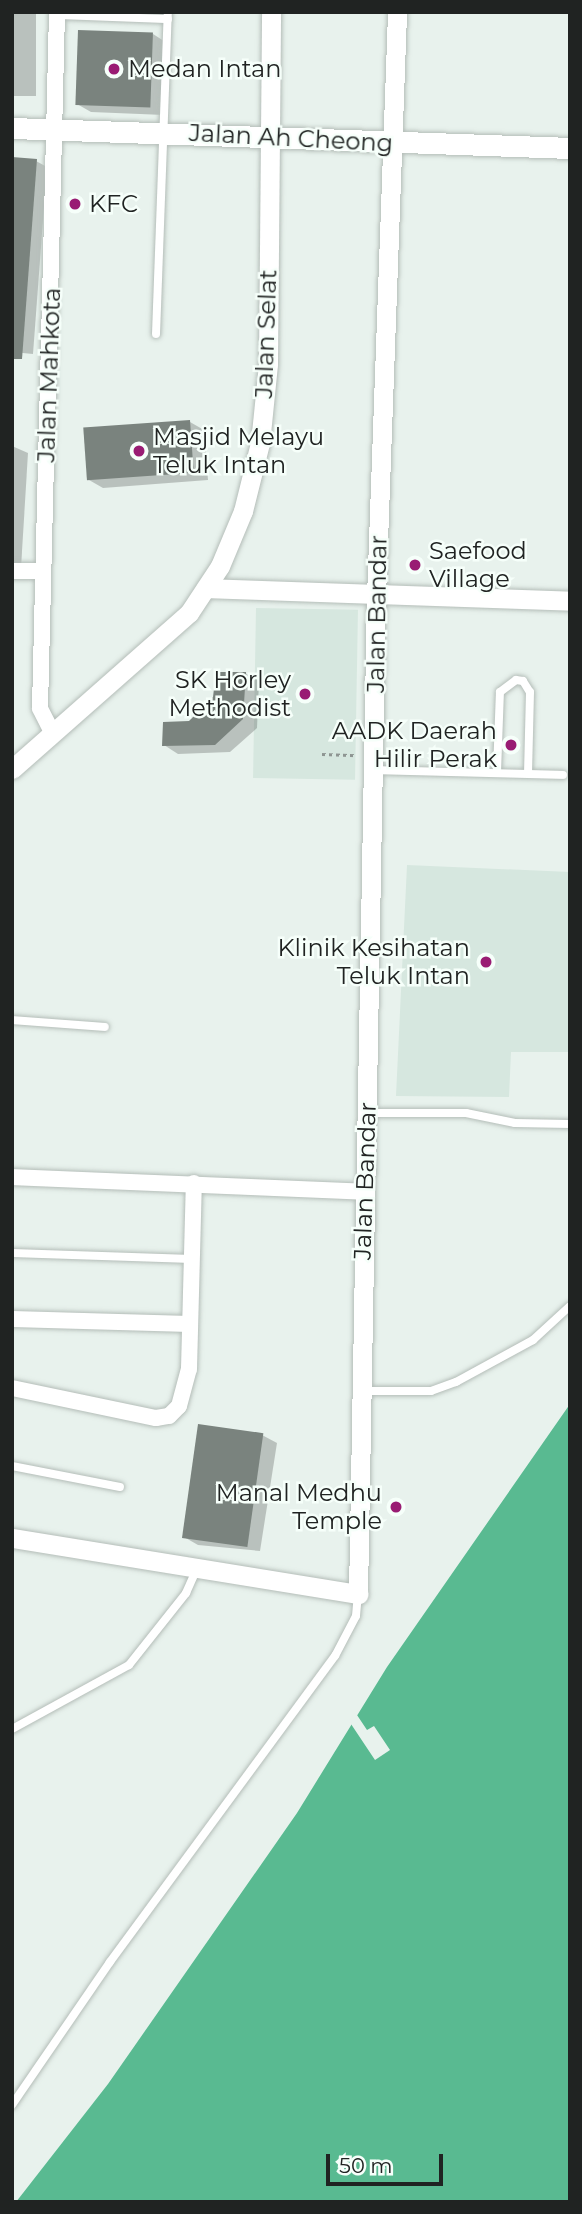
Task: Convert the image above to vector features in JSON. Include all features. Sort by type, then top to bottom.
[{"type":"main road","name":"Jalan Ah Cheong","points":[[12,128],[570,148]]},
{"type":"street","name":"Jalan Selat","points":[[12,769],[165,638],[206,588],[243,511],[260,443],[268,364],[271,12]]},
{"type":"street","name":"Jalan Bandar","points":[[358,1594],[363,1192],[375,762],[376,597],[395,143],[397,12]]},
{"type":"street","name":"Jalan Mahkota","points":[[53,734],[40,708],[57,128],[57,14]]},
{"type":"street","points":[[12,571],[43,572]]},
{"type":"street","points":[[206,588],[376,597],[570,601]]},
{"type":"street","points":[[12,1177],[363,1192]]},
{"type":"street","points":[[12,1388],[156,1418],[169,1416],[179,1406],[185,1390],[190,1324],[194,1183]]},
{"type":"street","points":[[12,1319],[190,1324]]},
{"type":"street","points":[[12,1538],[196,1571],[358,1594]]},
{"type":"lane","points":[[57,14],[168,16],[166,132],[156,334]]},
{"type":"lane","points":[[497,772],[500,692],[516,680],[523,681],[530,692],[528,773]]},
{"type":"lane","points":[[375,762],[563,775]]},
{"type":"lane","points":[[12,1020],[105,1027]]},
{"type":"lane","points":[[367,1113],[466,1113],[515,1123],[570,1124]]},
{"type":"lane","points":[[12,1252],[192,1259]]},
{"type":"lane","points":[[361,1391],[431,1391],[468,1377],[533,1340],[570,1306]]},
{"type":"lane","points":[[12,1466],[120,1487]]},
{"type":"lane","points":[[12,1728],[130,1665],[186,1593],[196,1571]]},
{"type":"lane","points":[[12,2105],[110,1962],[335,1656],[356,1616],[358,1594]]},
{"type":"path","points":[[322,754],[375,762]]},
{"type":"shaded area","name":"SK Horley Methodist","points":[[256,608],[358,610],[355,780],[253,778]]},
{"type":"shaded area","name":"Klinik Kesihatan Teluk Intan","points":[[407,865],[570,872],[570,1052],[511,1052],[509,1097],[396,1096]]},
{"type":"shaded area","points":[[570,1404],[570,2202],[16,2202],[108,2084],[297,1813],[387,1667]]},
{"type":"pier","points":[[355,1712],[367,1730],[374,1726],[390,1750],[375,1760],[349,1721]]},
{"type":"building","name":"Medan Intan","points":[[78,30],[153,33],[150,108],[75,105]]},
{"type":"building","points":[[12,157],[37,159],[22,359],[12,359]]},
{"type":"building","name":"Masjid Melayu Teluk Intan","points":[[190,420],[194,473],[87,480],[83,427]]},
{"type":"building","points":[[216,672],[246,672],[243,719],[215,745],[162,746],[163,722],[189,721],[213,697]]},
{"type":"building","points":[[198,1424],[263,1433],[247,1547],[182,1538]]},
{"type":"place","name":"Medan Intan","points":[[114,69]]},
{"type":"place","name":"KFC","points":[[75,204]]},
{"type":"place","name":"Masjid Melayu Teluk Intan","points":[[139,451]]},
{"type":"place","name":"Saefood Village","points":[[415,565]]},
{"type":"place","name":"SK Horley Methodist","points":[[305,694]]},
{"type":"place","name":"AADK Daerah Hilir Perak","points":[[511,745]]},
{"type":"place","name":"Klinik Kesihatan Teluk Intan","points":[[486,962]]},
{"type":"place","name":"Manal Medhu Temple","points":[[396,1507]]}]
